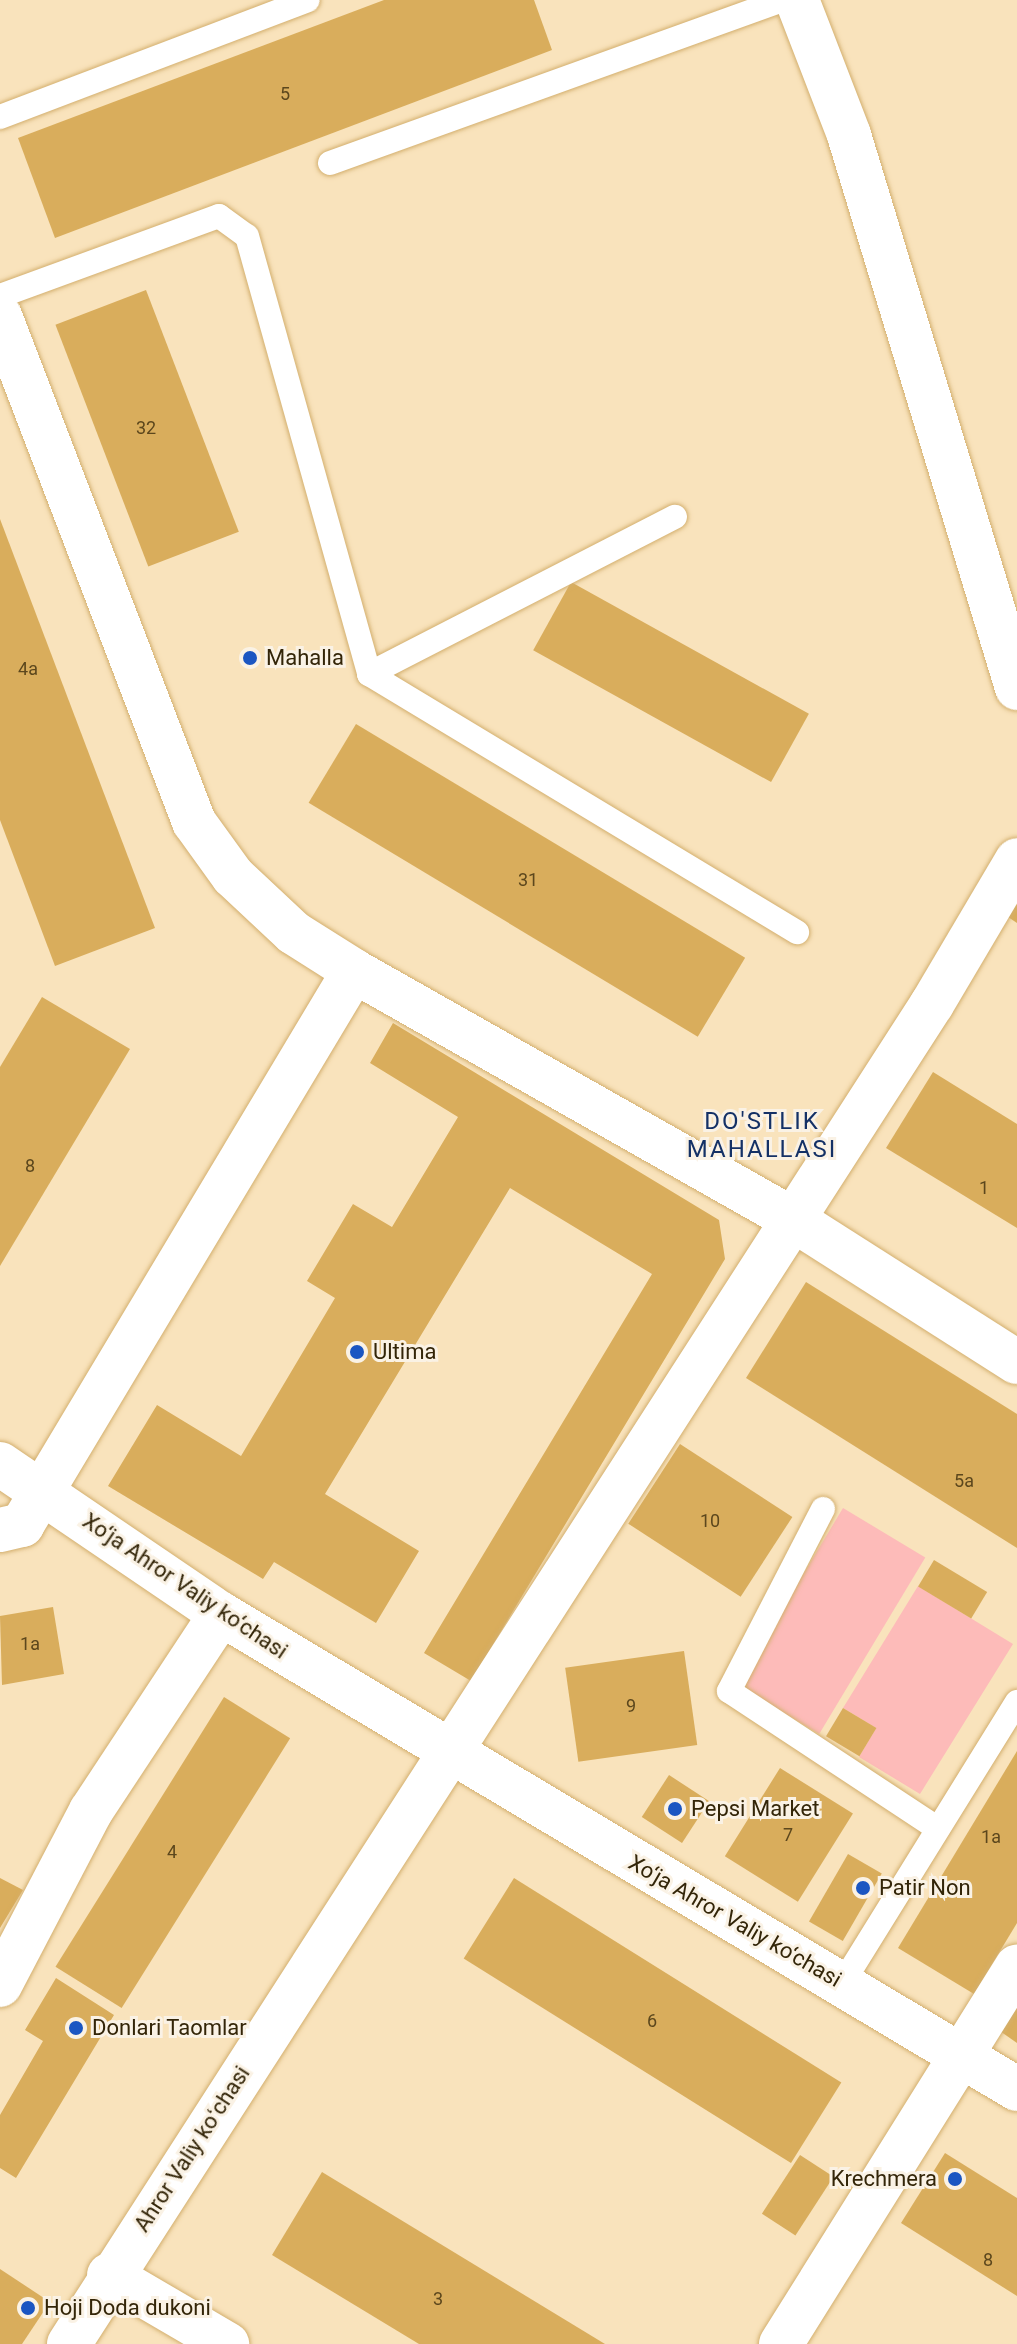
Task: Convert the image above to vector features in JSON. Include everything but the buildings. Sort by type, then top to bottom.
[{"type":"street","points":[[797,0],[849,135],[1017,688]]},
{"type":"street","points":[[0,316],[194,822],[233,876],[294,933],[354,971],[789,1217],[1017,1362]]},
{"type":"street","points":[[451,1756],[789,1217],[932,1004],[1017,860]]},
{"type":"street","points":[[0,1530],[22,1525],[354,971]]},
{"type":"street","name":"Xo‘ja Ahror Valiy ko‘chasi","points":[[0,1464],[221,1614],[451,1756],[1017,2089]]},
{"type":"street","points":[[0,1985],[91,1811],[221,1614]]},
{"type":"street","name":"Ahror Valiy koʻchasi","points":[[69,2344],[109,2275],[451,1756]]},
{"type":"street","points":[[781,2344],[1017,1967]]},
{"type":"street","points":[[109,2275],[227,2344]]},
{"type":"lane","points":[[0,117],[308,0]]},
{"type":"lane","points":[[330,163],[783,0]]},
{"type":"lane","points":[[0,296],[219,216],[247,236],[369,674],[797,932]]},
{"type":"lane","points":[[369,674],[675,517]]},
{"type":"lane","points":[[823,1509],[729,1691],[938,1829]]},
{"type":"lane","points":[[842,1984],[1017,1702]]},
{"type":"shaded area","points":[[843,1508],[925,1557],[819,1734],[737,1685]]},
{"type":"shaded area","points":[[918,1586],[1013,1644],[920,1794],[859,1757],[876,1728],[843,1708]]},
{"type":"place","name":"Mahalla","points":[[250,658]]},
{"type":"place","name":"Ultima","points":[[357,1352]]},
{"type":"place","name":"Pepsi Market","points":[[675,1809]]},
{"type":"place","name":"Patir Non","points":[[863,1888]]},
{"type":"place","name":"Donlari Taomlar","points":[[76,2028]]},
{"type":"place","name":"Krechmera","points":[[955,2179]]},
{"type":"place","name":"Hoji Doda dukoni","points":[[28,2308]]},
{"type":"district","name":"DO'STLIK MAHALLASI","points":[[762,1136]]}]
